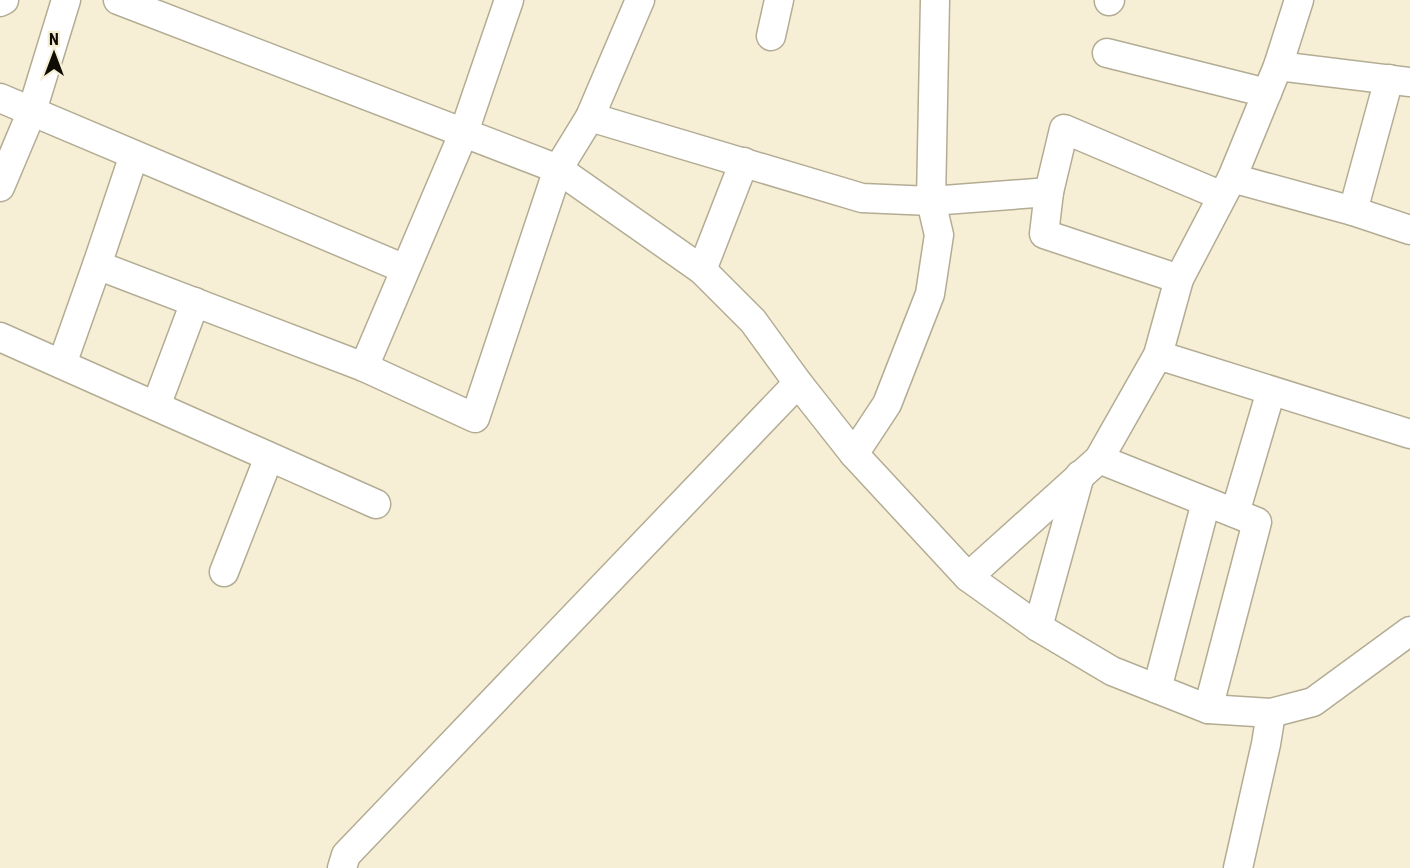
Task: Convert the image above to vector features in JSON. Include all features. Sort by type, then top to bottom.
[{"type":"street","points":[[0,2],[4,0]]},
{"type":"street","points":[[0,187],[32,111],[66,0]]},
{"type":"street","points":[[118,0],[558,169],[702,270],[753,321],[854,454],[968,577],[1038,627],[1112,671],[1208,709],[1271,713],[1313,702],[1410,631]]},
{"type":"street","points":[[364,367],[464,132],[509,0]]},
{"type":"street","points":[[97,265],[364,367],[475,418],[558,169],[590,117],[640,0]]},
{"type":"street","points":[[771,36],[779,0]]},
{"type":"street","points":[[854,454],[887,404],[930,294],[939,235],[931,201],[935,0]]},
{"type":"street","points":[[1038,627],[1090,467],[1158,355],[1179,279],[1227,187],[1278,66],[1299,0]]},
{"type":"street","points":[[1107,53],[1267,93]]},
{"type":"street","points":[[1278,66],[1400,80],[1353,211]]},
{"type":"street","points":[[0,98],[405,269]]},
{"type":"street","points":[[590,117],[862,198],[931,201],[1049,192]]},
{"type":"street","points":[[1179,279],[1044,234],[1049,192],[1064,129],[1227,187],[1353,211],[1410,230]]},
{"type":"street","points":[[62,364],[134,154]]},
{"type":"street","points":[[702,270],[744,162]]},
{"type":"street","points":[[156,406],[195,302]]},
{"type":"street","points":[[0,337],[376,504]]},
{"type":"street","points":[[1158,355],[1410,434]]},
{"type":"street","points":[[342,868],[346,855],[798,383]]},
{"type":"street","points":[[1235,513],[1271,391]]},
{"type":"street","points":[[224,573],[269,457]]},
{"type":"street","points":[[968,577],[1090,467]]},
{"type":"street","points":[[1090,467],[1206,502],[1257,522],[1208,709]]},
{"type":"street","points":[[1157,689],[1206,502]]},
{"type":"street","points":[[1238,868],[1271,713]]}]
